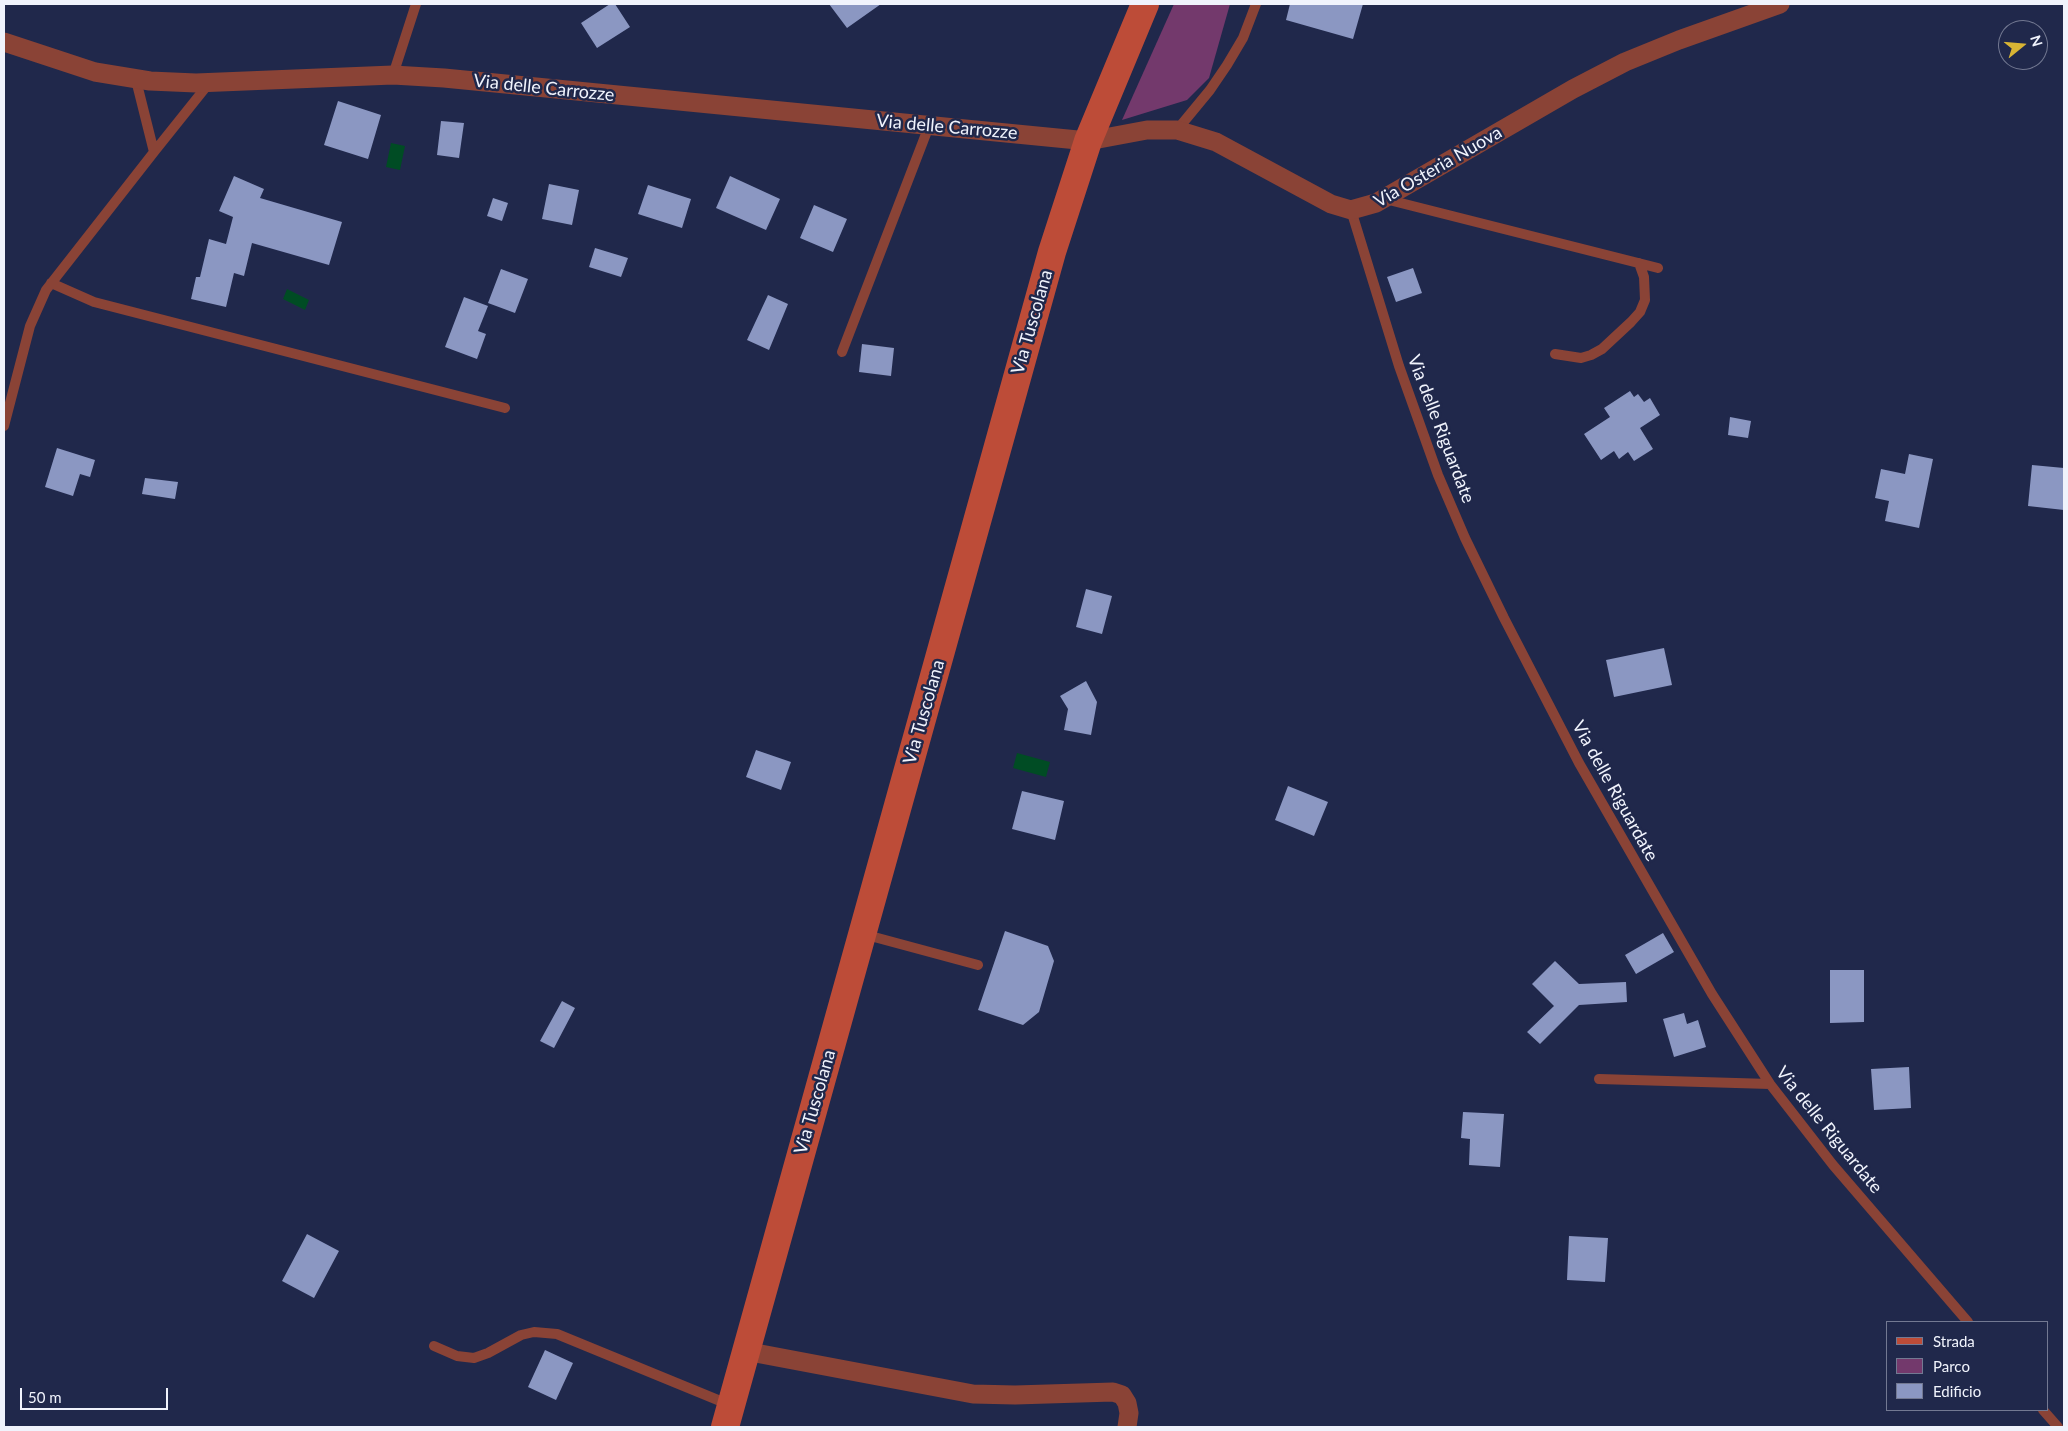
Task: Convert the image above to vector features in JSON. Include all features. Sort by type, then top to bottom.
[{"type":"main road","name":"Via Tuscolana","points":[[728,1416],[1032,319],[1067,201],[1088,141],[1145,4]]},
{"type":"street","name":"Via Osteria Nuova","points":[[1088,141],[1148,130],[1177,130],[1216,142],[1331,204],[1351,210],[1371,206],[1573,89],[1625,62],[1673,42],[1780,4]]},
{"type":"street","name":"Via delle Carrozze","points":[[4,42],[88,70],[136,80],[210,82],[394,75],[444,78],[1088,141]]},
{"type":"street","points":[[745,1351],[973,1394],[1008,1396],[1113,1392],[1122,1395],[1128,1403],[1130,1412],[1127,1427]]},
{"type":"lane","points":[[394,75],[416,4]]},
{"type":"lane","points":[[1177,130],[1210,90],[1227,65],[1243,38],[1256,4]]},
{"type":"lane","points":[[136,80],[154,152]]},
{"type":"lane","points":[[4,426],[33,318],[50,283],[210,82]]},
{"type":"lane","points":[[842,352],[929,126]]},
{"type":"lane","points":[[1384,198],[1658,268]]},
{"type":"lane","name":"Via delle Riguardate","points":[[1351,210],[1399,366],[1423,436],[1458,522],[1548,705],[1597,795],[1716,1001],[1770,1084],[1828,1158],[1967,1321]]},
{"type":"lane","points":[[1555,354],[1581,358],[1591,355],[1602,349],[1631,322],[1640,312],[1645,300],[1644,277],[1639,263]]},
{"type":"lane","points":[[50,283],[94,302],[504,408]]},
{"type":"lane","points":[[862,934],[978,965]]},
{"type":"lane","points":[[1599,1079],[1770,1084]]},
{"type":"lane","points":[[434,1346],[457,1356],[474,1358],[488,1353],[522,1335],[534,1332],[557,1334],[728,1416]]},
{"type":"lane","points":[[2044,1411],[2058,1427]]},
{"type":"green space","points":[[1174,4],[1230,4],[1209,78],[1187,100],[1122,120]]},
{"type":"shaded area","points":[[391,143],[405,146],[400,170],[386,167]]},
{"type":"shaded area","points":[[287,289],[309,300],[305,310],[283,299]]},
{"type":"shaded area","points":[[1017,753],[1050,762],[1046,777],[1013,768]]},
{"type":"building","points":[[610,4],[615,4],[630,27],[597,48],[581,23]]},
{"type":"building","points":[[829,4],[881,4],[847,28]]},
{"type":"building","points":[[1290,4],[1363,4],[1353,39],[1286,20]]},
{"type":"building","points":[[338,101],[381,115],[368,159],[324,145]]},
{"type":"building","points":[[441,121],[464,123],[459,158],[437,155]]},
{"type":"building","points":[[234,176],[264,189],[260,198],[342,222],[329,265],[252,243],[244,276],[234,273],[226,307],[191,299],[196,277],[200,277],[209,239],[226,244],[233,217],[219,211]]},
{"type":"building","points":[[730,176],[780,199],[766,230],[716,208]]},
{"type":"building","points":[[549,184],[579,190],[572,225],[542,219]]},
{"type":"building","points":[[648,185],[691,199],[682,228],[638,214]]},
{"type":"building","points":[[493,198],[508,203],[502,221],[487,216]]},
{"type":"building","points":[[814,205],[847,219],[833,252],[800,238]]},
{"type":"building","points":[[595,248],[628,258],[621,277],[589,267]]},
{"type":"building","points":[[1413,268],[1422,293],[1396,302],[1387,277]]},
{"type":"building","points":[[501,269],[528,279],[515,313],[488,303]]},
{"type":"building","points":[[768,295],[788,304],[769,350],[747,340]]},
{"type":"building","points":[[464,297],[488,306],[478,331],[486,334],[477,359],[445,347]]},
{"type":"building","points":[[862,344],[894,348],[891,376],[859,372]]},
{"type":"building","points":[[1630,391],[1634,397],[1638,394],[1644,402],[1650,398],[1660,415],[1640,428],[1653,449],[1634,461],[1628,452],[1619,459],[1614,451],[1601,460],[1584,434],[1610,417],[1604,408]]},
{"type":"building","points":[[1730,417],[1751,421],[1748,438],[1728,435]]},
{"type":"building","points":[[57,448],[95,460],[90,477],[80,474],[73,496],[45,487]]},
{"type":"building","points":[[1909,454],[1933,459],[1919,528],[1885,521],[1889,501],[1875,498],[1881,469],[1905,474]]},
{"type":"building","points":[[2032,465],[2064,468],[2064,510],[2028,506]]},
{"type":"building","points":[[145,478],[178,482],[175,499],[142,494]]},
{"type":"building","points":[[1086,589],[1112,596],[1102,634],[1076,627]]},
{"type":"building","points":[[1664,648],[1672,685],[1614,697],[1606,660]]},
{"type":"building","points":[[1086,681],[1097,702],[1091,735],[1064,730],[1068,709],[1060,696]]},
{"type":"building","points":[[756,750],[791,762],[781,790],[746,777]]},
{"type":"building","points":[[1288,786],[1328,802],[1314,836],[1275,820]]},
{"type":"building","points":[[1022,791],[1064,801],[1055,840],[1012,829]]},
{"type":"building","points":[[1005,931],[1048,946],[1054,961],[1039,1012],[1023,1025],[978,1010]]},
{"type":"building","points":[[1663,933],[1674,952],[1636,974],[1625,955]]},
{"type":"building","points":[[1555,961],[1579,984],[1626,982],[1627,1002],[1579,1005],[1540,1044],[1527,1032],[1554,1006],[1532,984]]},
{"type":"building","points":[[1830,970],[1864,970],[1864,1022],[1830,1023]]},
{"type":"building","points":[[562,1001],[575,1008],[554,1048],[540,1041]]},
{"type":"building","points":[[1684,1013],[1687,1024],[1698,1020],[1706,1047],[1674,1057],[1663,1019]]},
{"type":"building","points":[[1909,1067],[1911,1108],[1874,1110],[1871,1069]]},
{"type":"building","points":[[1463,1112],[1504,1114],[1500,1167],[1469,1165],[1470,1139],[1461,1138]]},
{"type":"building","points":[[307,1234],[339,1251],[314,1298],[282,1281]]},
{"type":"building","points":[[1569,1236],[1608,1238],[1605,1282],[1567,1280]]},
{"type":"building","points":[[545,1350],[573,1363],[556,1400],[528,1387]]}]
